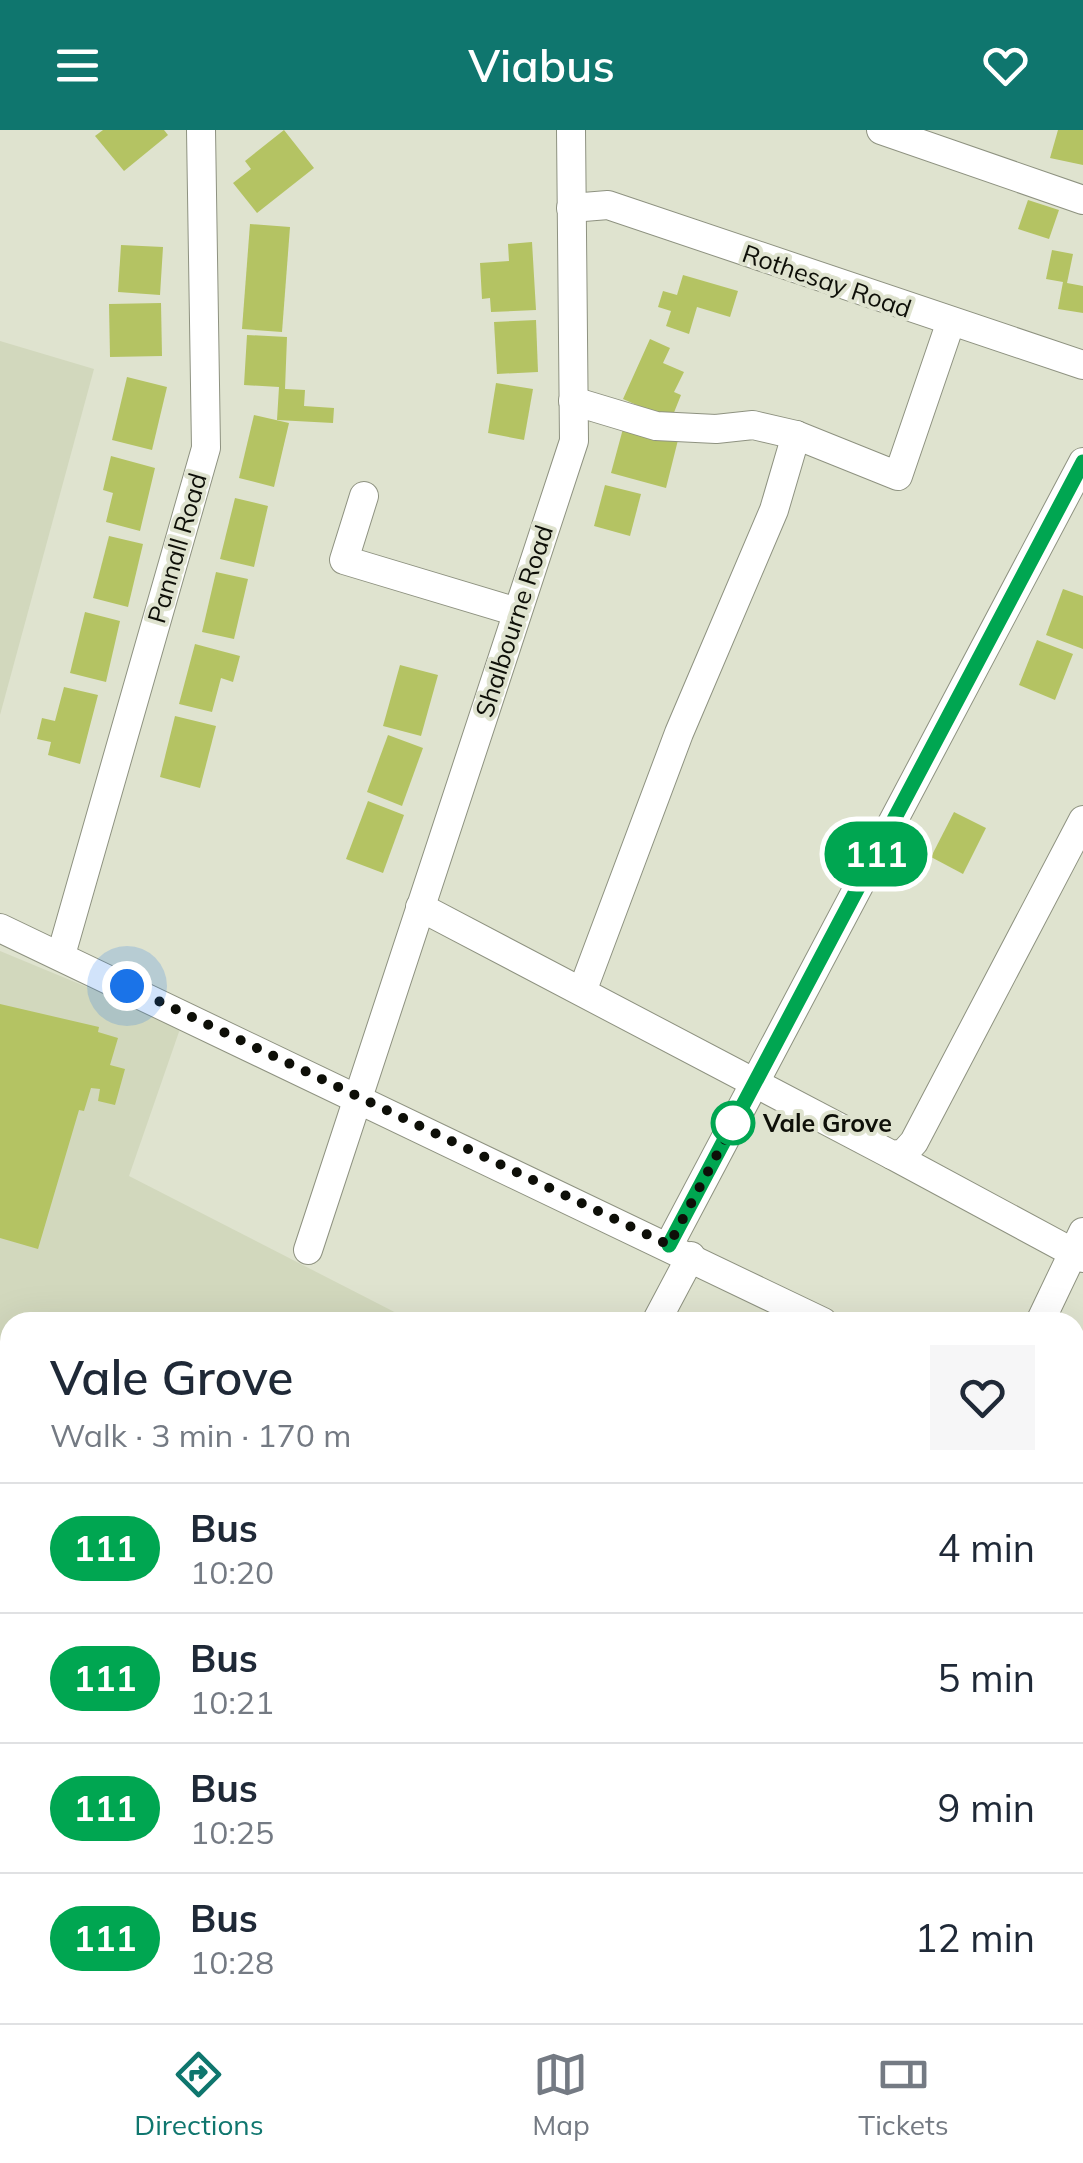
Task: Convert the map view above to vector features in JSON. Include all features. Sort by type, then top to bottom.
[{"type":"street","name":"Pannall Road","points":[[61,955],[206,448],[202,130]]},
{"type":"street","name":"Shalbourne Road","points":[[308,1250],[574,441],[571,130]]},
{"type":"street","points":[[881,130],[1083,200]]},
{"type":"street","name":"Rothesay Road","points":[[571,208],[608,205],[950,324],[1083,365]]},
{"type":"street","points":[[573,402],[656,426],[716,429],[753,424],[796,435],[898,476],[950,324]]},
{"type":"street","points":[[583,989],[679,733],[774,510],[796,435]]},
{"type":"street","points":[[659,1312],[680,1250],[755,1083],[1083,462]]},
{"type":"street","points":[[364,496],[344,560],[517,612]]},
{"type":"street","points":[[892,1155],[904,1153],[914,1142],[1083,820]]},
{"type":"street","points":[[420,907],[583,989],[892,1155],[1080,1248],[1045,1312]]},
{"type":"street","points":[[0,928],[680,1250],[802,1312]]},
{"type":"shaded area","points":[[0,341],[94,369],[0,715]]},
{"type":"shaded area","points":[[0,951],[181,1026],[129,1176],[394,1312],[0,1312]]},
{"type":"building","points":[[103,130],[164,130],[168,135],[124,171],[95,136]]},
{"type":"building","points":[[284,130],[314,168],[257,213],[233,183],[251,169],[245,161]]},
{"type":"building","points":[[1058,130],[1083,130],[1083,165],[1050,158]]},
{"type":"building","points":[[1028,200],[1059,210],[1049,239],[1018,229]]},
{"type":"building","points":[[250,224],[290,227],[282,332],[242,329]]},
{"type":"building","points":[[532,242],[536,310],[491,312],[490,298],[482,299],[480,263],[509,261],[508,244]]},
{"type":"building","points":[[121,245],[163,247],[160,295],[118,292]]},
{"type":"building","points":[[1052,250],[1073,254],[1067,283],[1083,286],[1083,313],[1058,309],[1063,282],[1046,279]]},
{"type":"building","points":[[683,275],[738,291],[730,317],[697,307],[689,334],[666,326],[671,311],[658,307],[663,291],[677,295]]},
{"type":"building","points":[[161,303],[162,356],[110,357],[109,304]]},
{"type":"building","points":[[536,320],[538,372],[497,374],[494,322]]},
{"type":"building","points":[[247,335],[287,337],[285,389],[305,390],[304,406],[334,408],[333,423],[277,420],[279,387],[244,385]]},
{"type":"building","points":[[650,339],[670,348],[663,363],[684,372],[674,392],[681,395],[671,420],[623,399]]},
{"type":"building","points":[[127,377],[167,387],[152,450],[112,440]]},
{"type":"building","points":[[496,383],[533,389],[524,440],[488,433]]},
{"type":"building","points":[[254,415],[289,423],[274,487],[239,478]]},
{"type":"building","points":[[624,425],[678,440],[666,488],[611,473]]},
{"type":"building","points":[[111,456],[155,468],[140,531],[106,522],[113,493],[103,490]]},
{"type":"building","points":[[605,485],[641,494],[630,536],[594,526]]},
{"type":"building","points":[[235,498],[268,506],[254,567],[220,559]]},
{"type":"building","points":[[109,536],[143,544],[128,607],[93,598]]},
{"type":"building","points":[[216,572],[248,579],[234,639],[202,632]]},
{"type":"building","points":[[1063,589],[1083,596],[1083,649],[1046,635]]},
{"type":"building","points":[[85,612],[120,621],[106,682],[70,673]]},
{"type":"building","points":[[1037,640],[1073,654],[1055,700],[1019,685]]},
{"type":"building","points":[[195,644],[240,656],[233,682],[221,678],[212,712],[179,704]]},
{"type":"building","points":[[400,665],[438,675],[421,736],[383,726]]},
{"type":"building","points":[[64,687],[98,695],[80,764],[48,755],[51,742],[37,739],[42,718],[55,721]]},
{"type":"building","points":[[175,716],[216,726],[200,788],[160,777]]},
{"type":"building","points":[[388,735],[423,748],[402,806],[367,792]]},
{"type":"building","points":[[368,801],[404,815],[383,873],[346,859]]},
{"type":"building","points":[[954,812],[986,828],[963,874],[931,857]]},
{"type":"building","points":[[0,1004],[99,1027],[98,1032],[118,1038],[110,1065],[125,1069],[115,1105],[98,1101],[100,1089],[91,1088],[84,1111],[79,1110],[38,1249],[0,1238]]},
{"type":"bus line","name":"111","points":[[669,1245],[1083,462]]},
{"type":"place","name":"Vale Grove","points":[[733,1123]]},
{"type":"route","points":[[127,986],[669,1245],[738,1115],[733,1123]]}]
